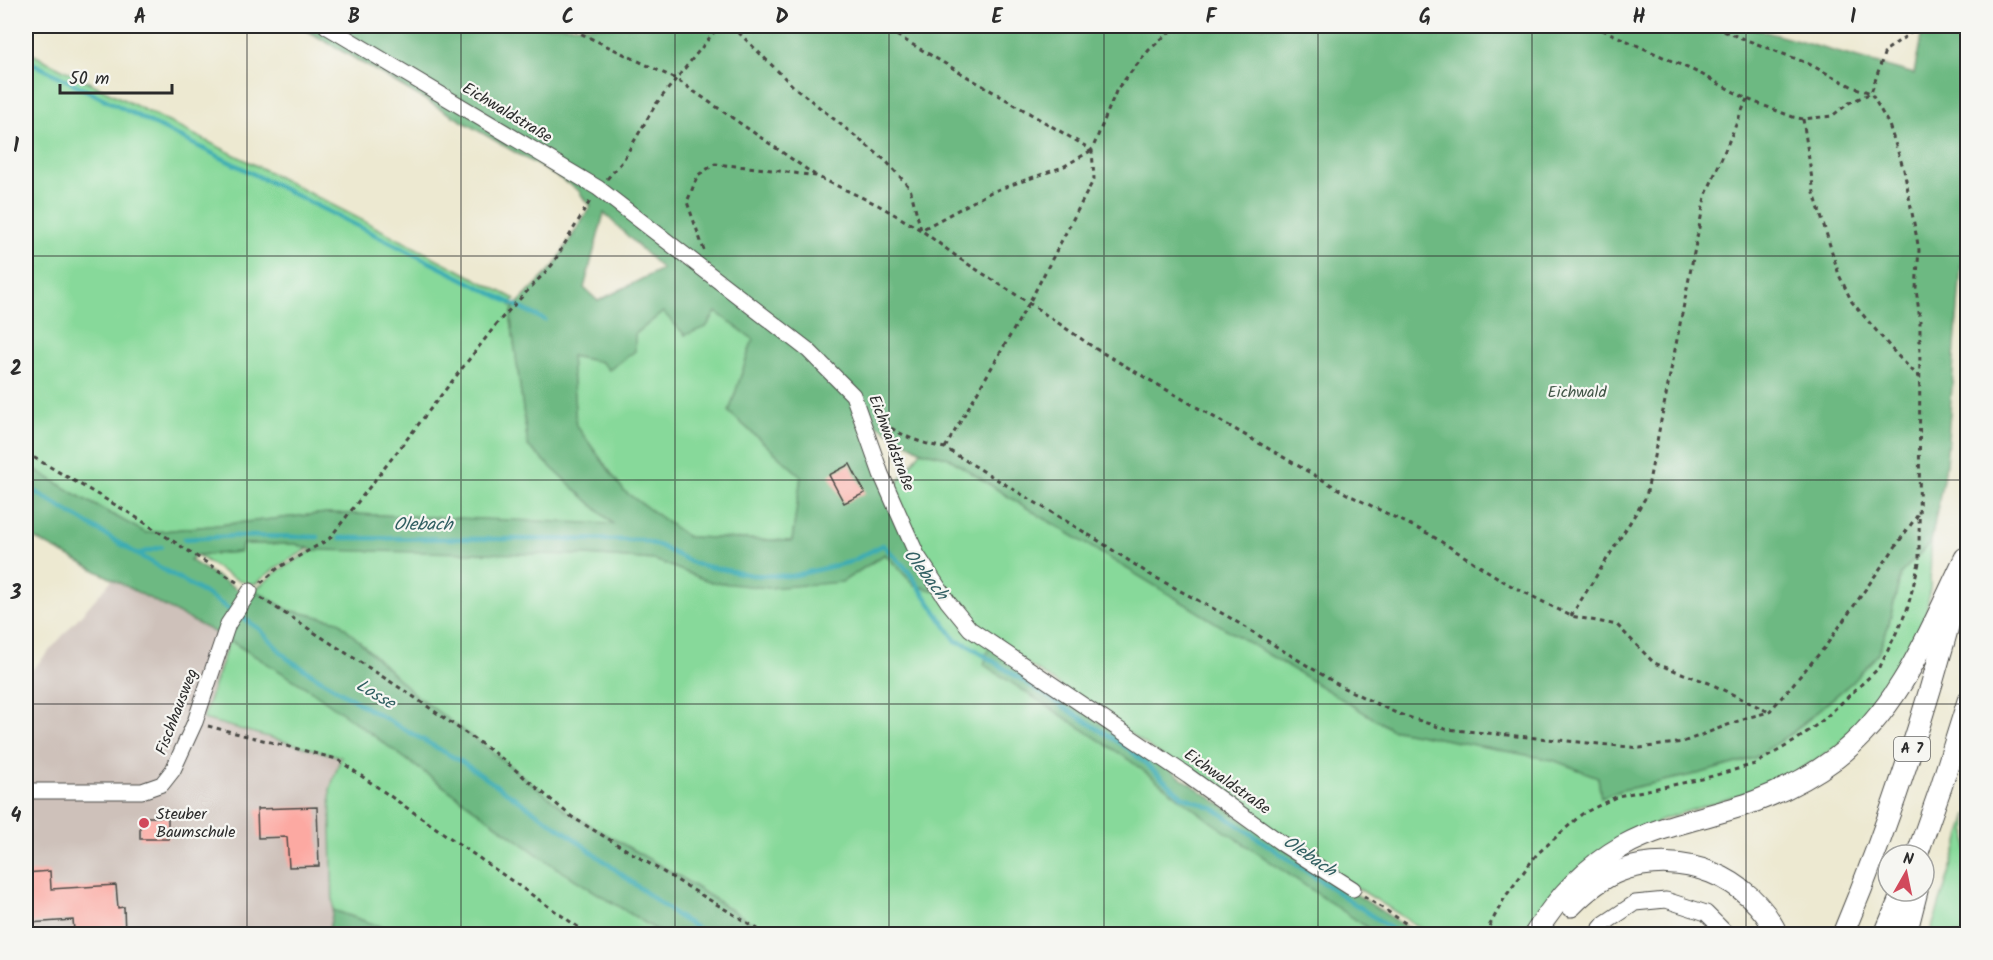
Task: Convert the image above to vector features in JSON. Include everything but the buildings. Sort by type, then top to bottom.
[{"type":"highway","points":[[1535,934],[1558,900],[1576,881],[1597,862],[1624,845],[1651,833],[1755,801],[1782,790],[1811,775],[1856,742],[1878,718],[1899,689],[1966,553]]},
{"type":"highway","name":"A 7","points":[[1843,934],[1885,831],[1903,778],[1927,702],[1966,553]]},
{"type":"highway","name":"A 7","points":[[1921,843],[1968,701]]},
{"type":"highway","points":[[1928,843],[1941,787]]},
{"type":"highway","points":[[1548,934],[1569,908],[1601,880],[1636,866],[1656,863],[1697,867],[1716,873],[1732,882],[1761,908],[1777,934]]},
{"type":"highway","points":[[1885,934],[1898,903]]},
{"type":"highway","points":[[1906,934],[1914,903]]},
{"type":"street","name":"Eichwaldstraße","points":[[326,26],[598,188],[808,350],[853,395],[881,474],[917,555],[948,602],[970,629],[1353,889]]},
{"type":"street","name":"Fischhausweg","points":[[26,791],[142,791],[162,784],[173,770],[195,722],[228,624],[250,591]]},
{"type":"street","points":[[1596,934],[1605,923],[1635,903],[1666,900],[1706,913],[1727,934]]},
{"type":"path","points":[[565,26],[676,78],[816,176],[878,205],[921,230],[960,259],[1096,349],[1347,494],[1429,534],[1508,584],[1571,616],[1617,626],[1654,663],[1709,683],[1768,711]]},
{"type":"path","points":[[250,591],[278,568],[329,539],[511,306],[552,265],[598,188],[622,162],[656,104],[719,26]]},
{"type":"path","points":[[732,26],[793,86],[886,161],[910,188],[921,230]]},
{"type":"path","points":[[881,26],[1092,150]]},
{"type":"path","points":[[945,448],[1029,303],[1094,179],[1092,150],[1117,89],[1149,50],[1176,26]]},
{"type":"path","points":[[1594,26],[1701,74],[1747,99],[1803,119],[1832,116],[1849,103],[1871,93],[1885,51],[1913,31],[1914,26]]},
{"type":"path","points":[[1485,934],[1505,897],[1537,854],[1582,814],[1618,796],[1755,764],[1795,741],[1823,720],[1880,667],[1907,610],[1918,563],[1920,321],[1917,288],[1919,250],[1904,170],[1889,125],[1871,93],[1853,87],[1807,63],[1710,26]]},
{"type":"path","points":[[1571,616],[1646,497],[1705,197],[1747,99]]},
{"type":"path","points":[[1803,119],[1814,193],[1839,275],[1852,302],[1896,354],[1919,377]]},
{"type":"path","points":[[921,230],[991,192],[1064,167],[1092,150]]},
{"type":"path","points":[[705,272],[707,258],[687,202],[698,175],[715,164],[816,176]]},
{"type":"path","points":[[875,415],[889,428],[921,444],[945,448],[1099,541],[1149,574],[1227,616],[1342,687],[1396,713],[1445,729],[1640,748],[1683,742],[1768,711],[1826,647],[1919,513]]},
{"type":"path","points":[[26,453],[131,514],[411,695],[500,757],[572,817],[766,934]]},
{"type":"path","points":[[195,722],[337,759],[588,934]]},
{"type":"path","points":[[1353,889],[1422,934]]},
{"type":"path","points":[[1963,934],[1968,918]]},
{"type":"shaded area","points":[[112,580],[229,640],[203,719],[341,757],[330,789],[333,910],[328,934],[26,934],[26,677]]},
{"type":"green space","name":"Eichwald","points":[[299,26],[1745,26],[1914,74],[1923,26],[1967,26],[1967,190],[1946,464],[1931,542],[1901,573],[1888,627],[1878,654],[1852,682],[1793,732],[1754,758],[1701,773],[1622,790],[1601,798],[1598,777],[1553,760],[1391,729],[947,457],[921,451],[857,413],[936,591],[914,585],[885,554],[842,582],[768,588],[711,582],[655,560],[587,555],[313,550],[296,544],[243,544],[239,552],[197,555],[190,560],[240,591],[255,590],[288,610],[338,621],[413,693],[569,813],[680,877],[769,934],[663,934],[555,867],[312,691],[229,640],[26,534],[26,464],[146,533],[327,513],[613,524],[528,446],[511,319],[513,308],[554,266],[591,205],[586,202],[579,191]],"holes":[[[604,213],[662,269],[598,301],[584,288]],[[663,312],[685,335],[706,327],[716,312],[753,339],[729,412],[801,476],[792,541],[688,537],[624,491],[576,425],[571,356],[601,362],[609,370],[635,351],[635,334]]]},
{"type":"green space","points":[[26,51],[255,165],[515,299],[510,305],[513,308],[511,319],[528,446],[614,525],[327,513],[146,533],[26,464]]},
{"type":"green space","points":[[663,312],[706,327],[716,312],[753,339],[729,412],[801,476],[792,541],[688,537],[624,491],[576,425],[571,356],[601,362]]},
{"type":"green space","points":[[921,451],[947,457],[1391,729],[1553,760],[1598,777],[1601,798],[1622,790],[1701,773],[1754,758],[1794,732],[1852,682],[1888,627],[1901,573],[1931,542],[1930,588],[1926,615],[1901,670],[1861,724],[1834,749],[1778,783],[1660,820],[1526,934],[1430,934],[1331,871],[974,627],[949,597],[904,518],[896,485]]},
{"type":"green space","points":[[243,544],[296,544],[308,549],[277,567],[255,584],[232,577],[197,555],[239,552]]},
{"type":"green space","points":[[313,550],[587,555],[655,560],[711,582],[842,582],[885,554],[914,585],[936,591],[1124,756],[1210,821],[1377,934],[769,934],[680,877],[569,813],[413,693],[338,621],[288,610],[255,590],[279,570]]},
{"type":"green space","points":[[229,640],[312,691],[555,867],[663,934],[402,934],[333,910],[330,789],[341,757],[203,719]]},
{"type":"green space","points":[[989,646],[1283,847],[1417,934],[1377,934],[1210,821],[1124,756],[984,665]]},
{"type":"green space","points":[[1967,814],[1967,934],[1930,934],[1965,822]]},
{"type":"green space","points":[[333,910],[402,934],[328,934]]},
{"type":"waterway","points":[[26,60],[545,320]]},
{"type":"waterway","name":"Losse","points":[[26,486],[258,628],[288,659],[365,707],[462,762],[568,834],[677,916],[707,934]]},
{"type":"waterway","name":"Olebach","points":[[184,539],[235,536],[318,537]]},
{"type":"waterway","name":"Olebach","points":[[340,538],[641,540],[660,546],[695,564],[752,575],[792,576],[850,562],[883,545],[906,568],[956,641],[968,645],[1129,749],[1182,796],[1213,808],[1399,934]]},
{"type":"waterway","name":"Olebach","points":[[138,554],[161,547]]},
{"type":"place","name":"Steuber Baumschule","points":[[144,823]]}]
